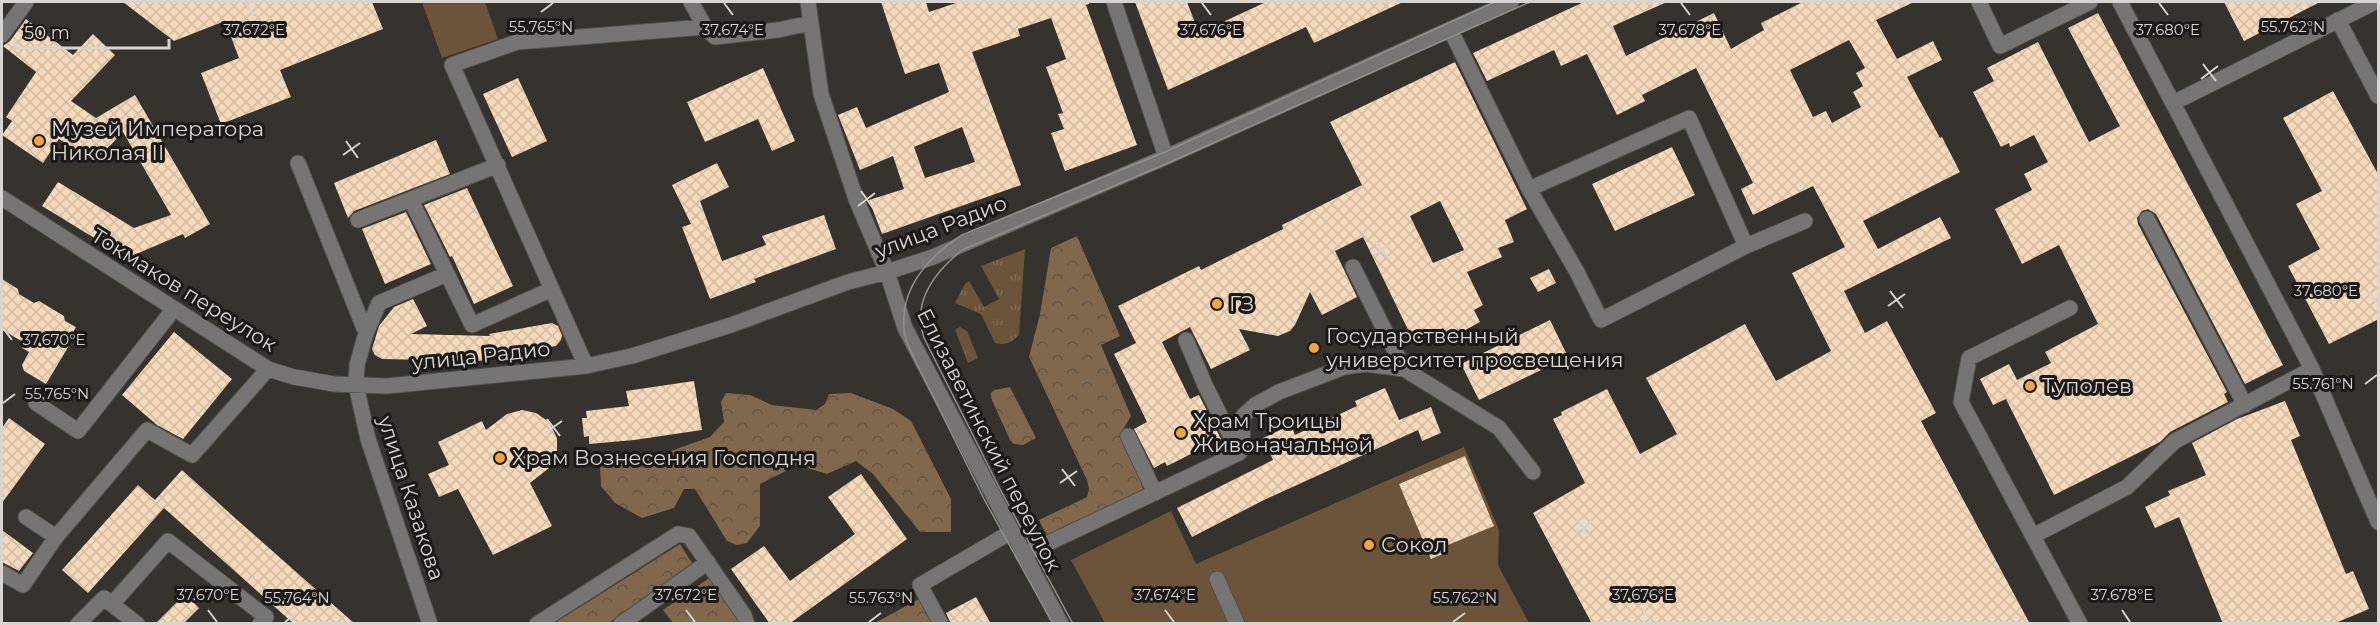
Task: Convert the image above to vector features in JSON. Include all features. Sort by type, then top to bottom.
[{"type":"street","points":[[692,2],[705,27],[715,37],[778,30],[811,23]]},
{"type":"street","name":"Елизаветинский переулок","points":[[808,2],[821,94],[856,198],[887,272],[905,328],[1061,624]]},
{"type":"street","points":[[1114,2],[1166,157]]},
{"type":"street","name":"улица Радио","points":[[356,386],[398,385],[586,366],[632,356],[731,325],[848,282],[887,272],[933,256],[1166,157],[1511,2]]},
{"type":"street","points":[[1979,2],[2000,46],[2090,2]]},
{"type":"street","points":[[2120,2],[2312,369],[2375,504],[2379,522]]},
{"type":"street","points":[[2173,103],[2375,2]]},
{"type":"street","points":[[2,35],[19,4]]},
{"type":"street","points":[[2338,20],[2379,96]]},
{"type":"street","points":[[586,366],[452,65],[517,42],[705,27]]},
{"type":"street","points":[[1450,29],[1529,189],[1577,272],[1601,320],[1746,246],[1805,221]]},
{"type":"street","points":[[1529,189],[1689,118],[1746,246]]},
{"type":"street","points":[[298,163],[366,333]]},
{"type":"street","points":[[358,220],[498,165]]},
{"type":"street","name":"Токмаков переулок","points":[[2,198],[268,369],[294,377],[356,386]]},
{"type":"street","points":[[411,200],[472,324],[552,289]]},
{"type":"street","points":[[2147,219],[2245,405]]},
{"type":"street","points":[[1353,267],[1404,369]]},
{"type":"street","name":"улица Казакова","points":[[430,624],[368,439],[356,386],[357,365],[366,333],[379,303],[447,274]]},
{"type":"street","points":[[2070,308],[1969,358],[1961,402],[2080,624]]},
{"type":"street","points":[[36,402],[78,431],[173,310]]},
{"type":"street","points":[[1186,340],[1205,385],[1239,453]]},
{"type":"street","points":[[1023,555],[1239,453],[1242,449],[1243,416],[1255,405],[1271,396],[1344,368],[1365,364],[1404,369],[1499,428],[1533,472]]},
{"type":"street","points":[[2,573],[23,585],[56,537],[147,430],[192,455],[268,369]]},
{"type":"street","points":[[2033,537],[2127,487],[2175,441],[2312,369]]},
{"type":"street","points":[[1128,436],[1155,494]]},
{"type":"street","points":[[26,516],[56,537]]},
{"type":"street","points":[[941,624],[920,585],[1011,532]]},
{"type":"street","points":[[537,624],[678,534],[689,536],[744,615],[747,624]]},
{"type":"street","points":[[112,604],[168,541],[266,617],[260,624]]},
{"type":"street","points":[[621,624],[708,562]]},
{"type":"street","points":[[1217,579],[1237,624]]},
{"type":"street","points":[[78,624],[104,598],[137,624]]},
{"type":"green space","points":[[422,2],[485,2],[498,39],[442,58]]},
{"type":"green space","points":[[1077,236],[1120,336],[1101,345],[1131,416],[1121,433],[1137,467],[1143,489],[1119,505],[1048,538],[1039,520],[1087,497],[1089,489],[1087,480],[1029,357],[1040,314],[1051,248]]},
{"type":"green space","points":[[1025,249],[1019,335],[1008,343],[995,343],[981,314],[955,303],[969,281],[984,307],[999,299],[981,266]]},
{"type":"green space","points":[[960,327],[967,331],[978,358],[968,363],[955,330]]},
{"type":"green space","points":[[1010,387],[1036,438],[1023,445],[1014,444],[1010,440],[991,398],[994,390]]},
{"type":"green space","points":[[726,393],[750,395],[772,405],[816,410],[825,404],[829,394],[851,393],[893,409],[911,421],[951,499],[951,532],[920,532],[873,474],[856,461],[827,474],[798,465],[760,484],[760,526],[747,543],[737,545],[727,541],[695,489],[684,489],[674,508],[642,518],[615,503],[601,486],[600,466],[633,455],[657,456],[710,437],[724,422],[721,402]]},
{"type":"green space","name":"Сокол","points":[[1464,447],[1499,530],[1498,565],[1529,623],[1105,623],[1071,560],[1171,511],[1196,564]]},
{"type":"green space","points":[[680,544],[692,563],[609,623],[553,624]]},
{"type":"green space","points":[[709,578],[741,624],[673,623],[663,610]]},
{"type":"green space","points":[[919,599],[932,623],[873,624]]},
{"type":"building","points":[[123,2],[372,2],[383,29],[280,70],[291,97],[221,124],[201,73],[239,58],[225,21],[174,41]]},
{"type":"building","points":[[881,2],[926,2],[929,12],[959,2],[1089,2],[1086,5],[1137,145],[1065,171],[1051,133],[1064,129],[1058,114],[1063,113],[1046,67],[1066,59],[1051,18],[1018,29],[1020,36],[972,52],[1021,185],[882,234],[869,200],[904,189],[893,156],[860,170],[838,115],[857,107],[866,128],[949,92],[939,63],[905,74]],"holes":[[[962,127],[975,162],[925,178],[914,147]]]},
{"type":"building","points":[[1135,2],[1187,2],[1199,33],[1266,2],[1403,2],[1314,43],[1306,27],[1168,90]]},
{"type":"building","points":[[1584,2],[1667,2],[1613,26],[1626,56],[1714,13],[1731,49],[1764,30],[1761,23],[1803,2],[1914,2],[1876,20],[1897,59],[1933,41],[1942,60],[1907,77],[1960,172],[1863,221],[1878,249],[1940,217],[1951,238],[1844,291],[1865,333],[1887,321],[1936,413],[1921,421],[2030,624],[1592,624],[1533,513],[1585,483],[1553,419],[1562,415],[1561,412],[1607,389],[1640,454],[1677,434],[1646,378],[1745,324],[1776,381],[1831,351],[1792,273],[1845,247],[1813,186],[1753,215],[1741,189],[1753,183],[1696,68],[1642,95],[1645,101],[1617,115],[1587,54],[1561,66],[1554,50],[1487,81],[1473,53]],"holes":[[[1849,40],[1865,68],[1856,73],[1863,86],[1853,92],[1861,107],[1832,123],[1826,111],[1813,117],[1790,70]]]},
{"type":"building","points":[[2224,2],[2320,2],[2244,41]]},
{"type":"building","points":[[2098,13],[2283,365],[2245,384],[2156,214],[2148,209],[2142,211],[2137,218],[2138,224],[2227,392],[2224,394],[2228,402],[2170,432],[2160,442],[2054,495],[2006,399],[1993,405],[1980,379],[2009,364],[2017,380],[2051,363],[2045,352],[2098,324],[2059,245],[2022,264],[1995,209],[2032,190],[2024,174],[2048,162],[2034,135],[2010,147],[2009,143],[2001,147],[1973,92],[1994,81],[1987,68],[2038,42],[2089,142],[2120,126],[2068,28]]},
{"type":"building","points":[[26,19],[73,55],[93,34],[115,55],[71,101],[96,118],[135,95],[210,224],[185,238],[183,234],[127,258],[42,206],[58,182],[134,228],[171,215],[123,132],[104,152],[92,160],[59,139],[43,163],[2,135],[12,121],[6,117],[36,72],[3,46],[10,41]]},
{"type":"building","name":"ГЗ","points":[[1455,62],[1527,209],[1505,220],[1514,242],[1498,248],[1502,257],[1467,272],[1483,305],[1474,310],[1480,322],[1449,339],[1443,328],[1414,342],[1363,237],[1335,251],[1357,297],[1322,315],[1310,292],[1290,331],[1278,336],[1239,329],[1250,350],[1211,369],[1190,327],[1162,342],[1190,399],[1199,395],[1221,439],[1167,466],[1165,462],[1154,468],[1134,429],[1147,422],[1114,354],[1136,343],[1118,306],[1199,266],[1201,270],[1283,229],[1282,225],[1362,185],[1330,122]],"holes":[[[1440,201],[1464,250],[1433,263],[1410,216]]]},
{"type":"building","points":[[763,68],[795,141],[772,151],[758,119],[705,142],[687,102]]},
{"type":"building","points":[[518,78],[547,141],[512,157],[483,94]]},
{"type":"building","points":[[2333,91],[2379,176],[2379,319],[2329,344],[2288,266],[2320,249],[2296,204],[2322,191],[2283,118]]},
{"type":"building","points":[[436,140],[450,174],[354,211],[348,218],[334,183]]},
{"type":"building","points":[[1672,147],[1695,195],[1615,231],[1592,184]]},
{"type":"building","points":[[717,163],[729,187],[700,201],[722,261],[766,245],[762,236],[824,215],[836,249],[754,279],[756,282],[710,299],[682,227],[691,224],[672,185]]},
{"type":"building","points":[[467,188],[513,286],[474,304],[452,256],[450,257],[424,205]]},
{"type":"building","points":[[406,212],[431,264],[385,284],[362,229]]},
{"type":"building","points":[[1549,269],[1556,283],[1538,292],[1530,278]]},
{"type":"building","points":[[2,279],[18,289],[19,294],[34,303],[39,301],[64,316],[65,321],[76,327],[69,340],[70,344],[46,384],[24,371],[22,365],[29,352],[22,348],[25,343],[2,330]]},
{"type":"building","points":[[413,299],[427,326],[411,334],[490,336],[489,334],[552,323],[558,326],[562,335],[561,340],[556,346],[479,361],[382,359],[375,355],[372,349],[379,326],[394,307]]},
{"type":"building","points":[[1550,320],[1568,357],[1479,400],[1461,364]]},
{"type":"building","points":[[174,332],[232,379],[183,439],[157,425],[122,395]]},
{"type":"building","points":[[694,381],[702,430],[589,444],[589,436],[584,437],[582,418],[587,418],[586,411],[629,406],[626,391]]},
{"type":"building","points":[[1385,388],[1399,420],[1431,407],[1441,433],[1422,441],[1418,430],[1264,500],[1192,537],[1177,508],[1273,460],[1263,438],[1291,425],[1295,435],[1357,406],[1355,401]]},
{"type":"building","points":[[2285,401],[2300,436],[2291,440],[2346,574],[2353,571],[2369,609],[2333,624],[2223,624],[2179,517],[2155,528],[2145,507],[2170,495],[2168,491],[2206,475],[2192,443],[2237,419]]},
{"type":"building","name":"Храм Вознесения Господня","points":[[522,410],[536,413],[549,422],[557,438],[557,451],[549,468],[530,483],[552,526],[493,555],[458,489],[439,497],[428,474],[449,465],[438,442],[482,421],[486,430],[507,414]]},
{"type":"building","points":[[9,418],[45,444],[2,503],[2,428]]},
{"type":"building","points":[[1465,456],[1494,526],[1443,547],[1445,553],[1431,559],[1399,484]]},
{"type":"building","points":[[182,470],[355,624],[294,624],[164,508],[88,593],[62,570],[138,485],[155,500]]},
{"type":"building","points":[[861,474],[907,539],[789,624],[770,624],[731,569],[764,546],[790,581],[855,534],[828,497]]},
{"type":"building","points":[[2,530],[33,553],[19,571],[2,562]]},
{"type":"building","points":[[185,594],[199,608],[183,624],[155,624]]},
{"type":"building","points":[[976,597],[991,624],[951,624],[946,613]]},
{"type":"tram line","points":[[1053,624],[984,499],[907,342],[904,320],[906,304],[917,277],[937,254],[962,235],[1165,152],[1495,2]]},
{"type":"tram line","points":[[1073,624],[1000,489],[924,338],[921,325],[923,300],[935,278],[962,250],[1168,163],[1530,2]]},
{"type":"place","name":"Музей Императора Николая II","points":[[39,141]]},
{"type":"place","name":"ГЗ","points":[[1217,304]]},
{"type":"place","name":"Государственный университет просвещения","points":[[1314,348]]},
{"type":"place","name":"Туполев","points":[[2030,386]]},
{"type":"place","name":"Храм Троицы Живоначальной","points":[[1181,433]]},
{"type":"place","name":"Храм Вознесения Господня","points":[[500,458]]},
{"type":"place","name":"Сокол","points":[[1369,545]]}]
